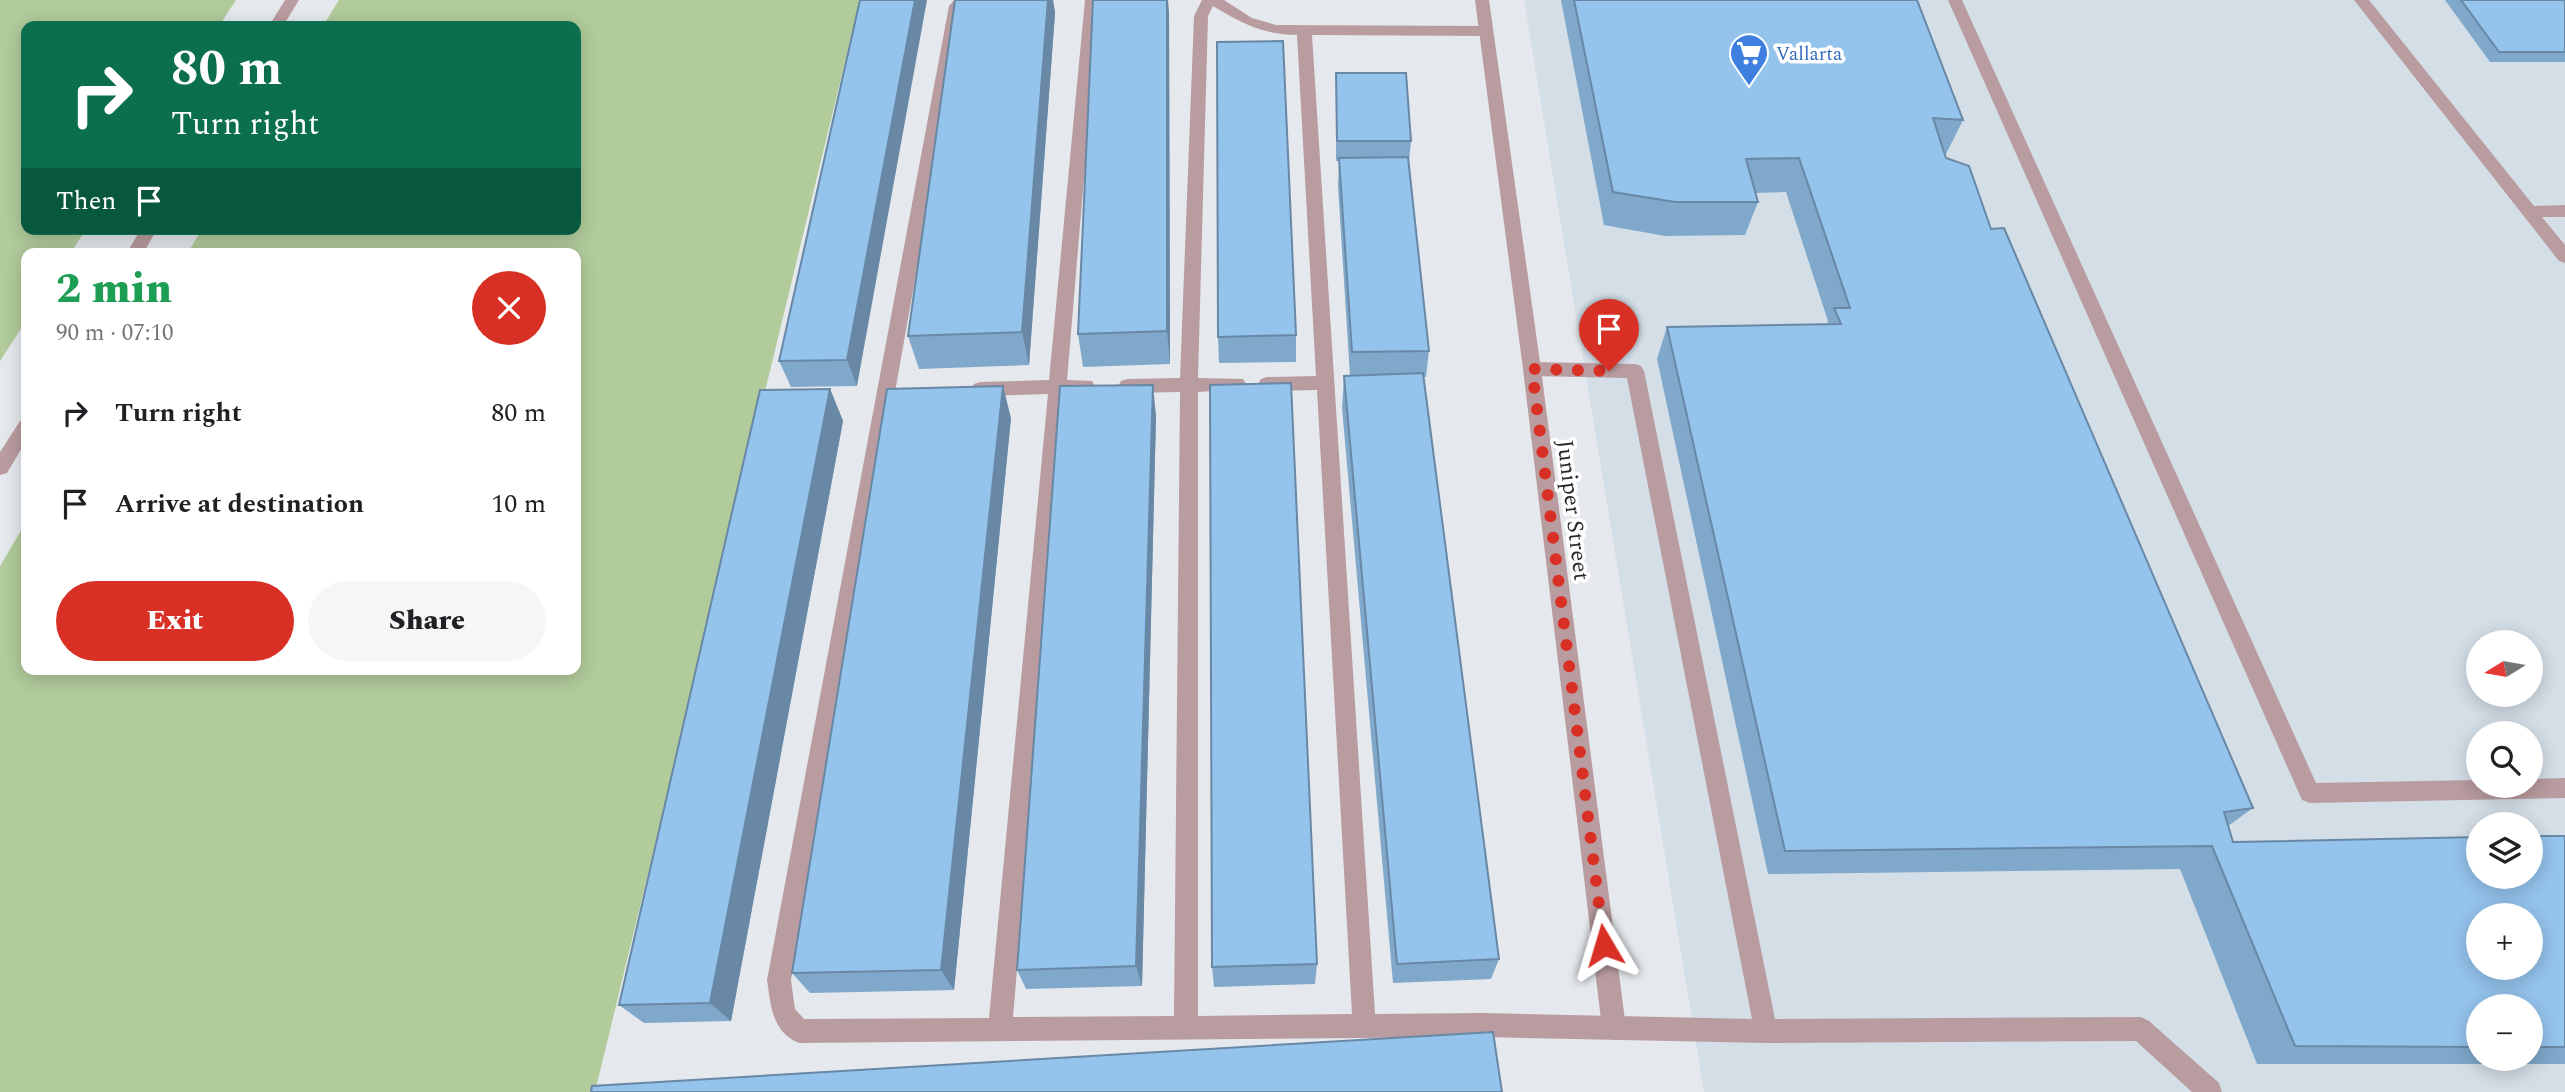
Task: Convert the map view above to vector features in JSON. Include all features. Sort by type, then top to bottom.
[{"type":"street","points":[[279,21],[292,0]]},
{"type":"street","points":[[963,0],[956,6],[779,980],[784,1015],[799,1031],[1364,1026],[1766,1031],[2141,1028],[2210,1092]]},
{"type":"street","points":[[1000,1029],[1092,0]]},
{"type":"street","points":[[1186,1028],[1189,385],[1201,16],[1212,0],[1247,21],[1275,30],[1486,31]]},
{"type":"street","name":"Juniper Street","points":[[1482,0],[1532,369],[1614,1028]]},
{"type":"street","points":[[1955,0],[2310,793],[2565,788]]},
{"type":"street","points":[[2361,0],[2565,257]]},
{"type":"street","points":[[1304,32],[1364,1026]]},
{"type":"street","points":[[2530,212],[2565,211]]},
{"type":"street","points":[[1532,369],[1635,371],[1766,1031]]},
{"type":"street","points":[[964,390],[1325,383]]},
{"type":"street","points":[[884,392],[911,391]]},
{"type":"street","points":[[0,468],[21,434]]},
{"type":"shaded area","points":[[1524,0],[2565,0],[2565,1092],[1704,1092]]},
{"type":"green space","points":[[0,0],[236,0],[222,21],[21,21],[21,235],[82,235],[74,248],[21,248],[21,329],[0,361]]},
{"type":"green space","points":[[339,0],[860,0],[595,1092],[0,1092],[0,566],[21,530],[21,675],[581,675],[581,248],[191,248],[198,235],[581,235],[581,21],[326,21]]},
{"type":"building","points":[[860,0],[915,0],[847,360],[779,361]]},
{"type":"building","points":[[955,0],[1048,0],[1022,332],[908,336]]},
{"type":"building","points":[[1093,0],[1167,0],[1167,331],[1078,334]]},
{"type":"building","points":[[1574,0],[1917,0],[1963,120],[1933,118],[1946,158],[1969,166],[1991,229],[2004,228],[2253,808],[2224,812],[2233,842],[2466,837],[2466,889],[2543,889],[2543,836],[2565,836],[2565,1047],[2543,1047],[2543,994],[2466,994],[2466,1047],[2295,1046],[2212,846],[1785,851],[1667,327],[1841,324],[1834,308],[1850,308],[1799,158],[1746,159],[1758,202],[1675,202],[1613,192]]},
{"type":"building","points":[[2461,0],[2565,0],[2565,52],[2499,52]]},
{"type":"building","points":[[1283,41],[1296,335],[1218,337],[1217,42]]},
{"type":"building","points":[[1336,73],[1406,73],[1411,141],[1337,141]]},
{"type":"building","points":[[1408,157],[1429,351],[1352,352],[1339,158]]},
{"type":"building","points":[[1423,373],[1499,959],[1397,964],[1344,376]]},
{"type":"building","points":[[1291,383],[1317,964],[1212,967],[1210,385]]},
{"type":"building","points":[[1153,385],[1136,966],[1017,970],[1060,386]]},
{"type":"building","points":[[1003,386],[941,970],[792,973],[887,389]]},
{"type":"building","points":[[830,389],[710,1003],[619,1005],[760,390]]},
{"type":"building","points":[[1493,1032],[1502,1092],[591,1092],[592,1086]]},
{"type":"place","name":"Vallarta","points":[[1749,87]]},
{"type":"route","points":[[1604,945],[1532,369],[1609,371]]}]
